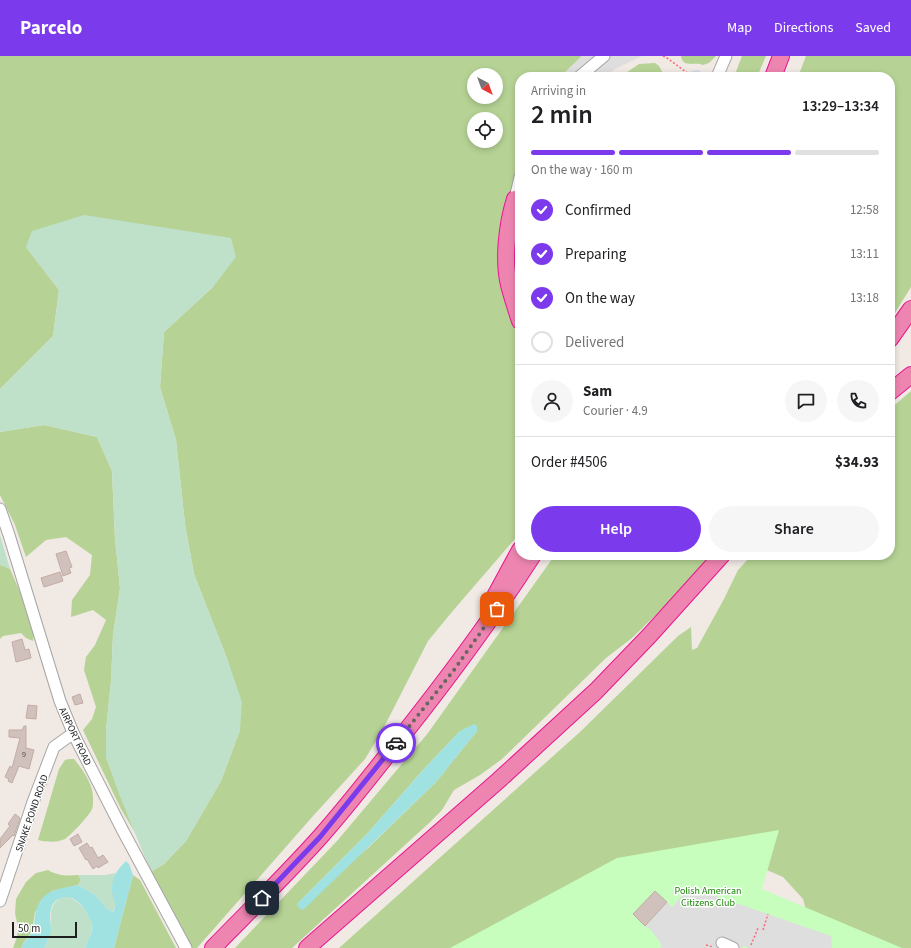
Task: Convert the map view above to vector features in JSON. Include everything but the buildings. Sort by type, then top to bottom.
[{"type":"highway","points":[[774,72],[782,56]]},
{"type":"highway","points":[[515,202],[512,209],[507,245],[509,285],[515,305]]},
{"type":"highway","points":[[895,332],[911,309]]},
{"type":"highway","points":[[895,388],[911,375]]},
{"type":"highway","points":[[448,677],[515,559]]},
{"type":"highway","points":[[213,948],[320,837],[448,677],[482,631],[530,560]]},
{"type":"highway","points":[[307,948],[499,780],[596,691],[649,636],[717,560]]},
{"type":"street","points":[[585,72],[604,56]]},
{"type":"street","points":[[719,72],[726,56]]},
{"type":"street","name":"AIRPORT ROAD","points":[[0,509],[12,542],[60,701],[74,735],[123,831],[186,948]]},
{"type":"street","name":"SNAKE POND ROAD","points":[[0,901],[54,747],[68,737],[74,735]]},
{"type":"path","points":[[663,56],[686,72]]},
{"type":"path","points":[[763,930],[768,914]]},
{"type":"path","points":[[751,945],[758,928]]},
{"type":"path","points":[[706,945],[723,946]]},
{"type":"green space","points":[[0,56],[582,56],[565,72],[515,72],[515,178],[504,214],[498,251],[502,289],[515,325],[515,539],[428,641],[382,731],[365,759],[197,948],[191,948],[151,872],[164,864],[186,841],[221,781],[240,730],[228,661],[194,574],[185,524],[176,440],[160,387],[164,332],[213,287],[26,247],[59,290],[53,336],[0,389]]},
{"type":"green space","points":[[681,56],[716,56],[709,63],[703,65],[687,64],[682,60]]},
{"type":"green space","points":[[742,56],[766,56],[759,72],[736,72]]},
{"type":"green space","points":[[806,56],[911,56],[911,287],[895,313],[895,72],[800,72]]},
{"type":"green space","points":[[655,63],[659,66],[662,72],[627,72],[639,64]]},
{"type":"green space","points":[[84,215],[231,238],[236,257],[213,287],[164,332],[160,387],[176,440],[185,524],[194,574],[228,661],[242,702],[240,730],[221,781],[186,841],[164,864],[151,872],[119,794],[106,757],[106,730],[111,681],[113,635],[120,588],[115,539],[112,471],[97,437],[44,425],[0,432],[0,389],[53,336],[59,290],[26,247],[32,231]]},
{"type":"green space","points":[[911,391],[911,948],[849,948],[809,920],[803,899],[783,877],[762,868],[576,948],[339,948],[580,732],[678,636],[691,627],[692,650],[697,648],[738,570],[747,560],[895,560],[895,405]]},
{"type":"green space","points":[[44,425],[97,437],[112,471],[115,539],[120,588],[113,635],[111,681],[106,730],[106,757],[137,836],[121,809],[83,730],[92,719],[96,707],[84,670],[86,657],[95,645],[106,620],[93,610],[71,617],[72,600],[90,575],[92,555],[66,537],[46,540],[26,557],[15,525],[0,495],[0,432]]},
{"type":"green space","points":[[0,535],[10,569],[0,565]]},
{"type":"green space","points":[[551,560],[707,560],[668,603],[632,638],[606,658],[502,759],[480,775],[454,790],[442,810],[428,824],[292,948],[235,948],[337,841],[428,733]],"holes":[[[460,731],[477,731],[436,782],[368,848],[297,904],[367,834],[423,770]]]},
{"type":"green space","points":[[1,564],[10,569],[20,592],[34,635],[33,641],[26,638],[21,633],[3,636],[0,639]]},
{"type":"green space","points":[[74,759],[90,783],[93,794],[92,808],[84,821],[65,839],[51,842],[38,840],[59,769],[65,760]]},
{"type":"green space","name":"Polish American Citizens Club","points":[[779,830],[762,889],[902,948],[450,948],[617,858]]},
{"type":"green space","points":[[48,870],[63,875],[78,875],[81,880],[78,885],[52,891],[35,912],[32,931],[21,948],[13,948],[17,937],[18,927],[15,913],[16,899],[26,882],[36,873]]},
{"type":"green space","points":[[116,873],[112,885],[116,903],[113,912],[107,909],[95,895],[78,885],[81,880],[78,875],[105,875]]},
{"type":"green space","points":[[133,875],[140,880],[176,948],[114,948]]},
{"type":"green space","points":[[64,896],[69,897],[78,903],[89,917],[92,930],[86,948],[44,948],[49,937],[51,927],[52,907],[58,899]]},
{"type":"shaded area","points":[[582,56],[642,56],[611,72],[565,72]]},
{"type":"shaded area","points":[[699,70],[701,72],[690,72]]},
{"type":"shaded area","points":[[690,887],[831,936],[832,948],[750,948],[743,946],[742,948],[660,948],[662,945],[651,930],[645,926],[667,902],[672,907]]},
{"type":"water","points":[[474,724],[477,726],[477,731],[436,782],[303,910],[299,908],[297,904],[367,834],[423,770],[460,731]]},
{"type":"water","points":[[126,861],[129,864],[133,875],[114,948],[86,948],[92,931],[92,925],[88,914],[76,900],[66,897],[57,899],[52,905],[50,914],[51,931],[44,948],[21,948],[33,929],[35,913],[42,898],[52,891],[78,885],[95,895],[107,909],[113,912],[115,904],[112,892],[113,879],[120,867]]},
{"type":"way so far","points":[[396,743],[454,670],[497,609]]},
{"type":"route","points":[[262,898],[320,837],[396,743]]}]
